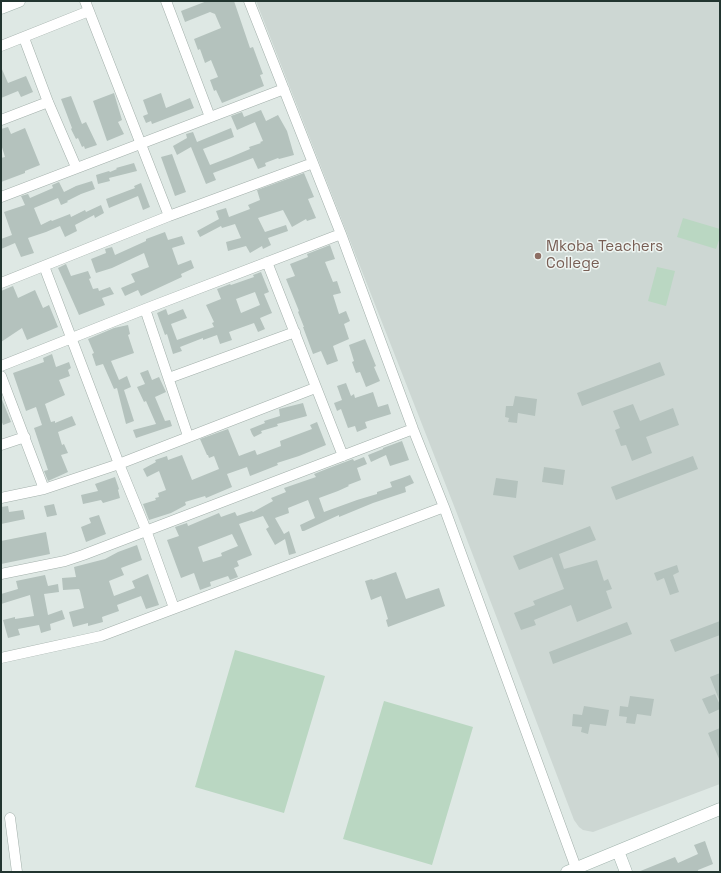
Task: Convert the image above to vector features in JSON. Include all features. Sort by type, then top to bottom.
[{"type":"street","points":[[3,5],[19,1]]},
{"type":"street","points":[[85,1],[169,216]]},
{"type":"street","points":[[166,1],[210,117]]},
{"type":"street","points":[[249,1],[341,234],[444,507],[571,870],[720,809]]},
{"type":"street","points":[[1,46],[89,11]]},
{"type":"street","points":[[24,38],[48,102],[76,167]]},
{"type":"street","points":[[1,197],[76,167],[284,89]]},
{"type":"street","points":[[1,120],[48,102]]},
{"type":"street","points":[[1,283],[169,216],[313,162]]},
{"type":"street","points":[[1,366],[72,337],[341,234]]},
{"type":"street","points":[[267,262],[295,332],[315,388],[343,456]]},
{"type":"street","points":[[44,266],[119,464],[146,530],[174,608]]},
{"type":"street","points":[[145,309],[188,436]]},
{"type":"street","points":[[169,378],[295,332]]},
{"type":"street","points":[[1,376],[44,489]]},
{"type":"street","points":[[1,498],[44,489],[119,464],[315,388]]},
{"type":"street","points":[[1,574],[65,561],[414,429]]},
{"type":"street","points":[[1,445],[25,437]]},
{"type":"street","points":[[1,658],[94,638],[444,507]]},
{"type":"street","points":[[10,818],[17,872]]},
{"type":"street","points":[[618,851],[626,872]]},
{"type":"shaded area","name":"Mkoba Teachers College","points":[[256,1],[720,1],[720,784],[593,832],[583,830],[574,820],[456,511]]},
{"type":"green space","points":[[683,218],[720,229],[720,237],[716,249],[677,237]]},
{"type":"green space","points":[[657,267],[675,271],[666,306],[648,301]]},
{"type":"green space","points":[[235,650],[325,676],[284,813],[195,787]]},
{"type":"green space","points":[[384,701],[473,727],[432,865],[343,839]]},
{"type":"building","points":[[207,1],[234,1],[250,48],[253,47],[263,74],[260,75],[264,86],[222,103],[216,90],[214,91],[210,80],[218,77],[211,60],[205,63],[200,49],[198,50],[194,39],[221,28],[215,14],[210,12],[185,22],[181,11]]},
{"type":"building","points":[[1,67],[8,83],[26,76],[33,92],[21,97],[18,91],[1,98]]},
{"type":"building","points":[[114,93],[122,120],[118,122],[124,134],[107,141],[93,101]]},
{"type":"building","points":[[161,93],[166,108],[190,98],[194,108],[152,124],[151,121],[146,123],[143,116],[148,114],[143,100]]},
{"type":"building","points":[[71,96],[82,124],[86,122],[97,145],[85,149],[84,146],[82,147],[78,138],[76,139],[61,99]]},
{"type":"building","points":[[261,110],[266,121],[278,115],[287,131],[294,155],[278,158],[265,163],[266,166],[258,169],[253,158],[213,173],[216,180],[206,184],[191,147],[177,155],[173,146],[187,138],[186,134],[193,132],[197,142],[231,128],[234,137],[203,149],[210,165],[250,149],[249,147],[263,141],[255,122],[237,130],[231,116],[242,112],[244,117]]},
{"type":"building","points":[[8,127],[11,134],[25,128],[40,165],[25,171],[25,173],[1,182],[1,158],[5,157],[1,144],[1,129]]},
{"type":"building","points":[[172,154],[186,192],[175,196],[161,157]]},
{"type":"building","points":[[134,163],[137,171],[109,178],[110,181],[98,184],[96,175],[110,172],[117,169],[116,168]]},
{"type":"building","points":[[304,173],[314,197],[308,199],[316,218],[307,221],[306,219],[292,227],[283,210],[258,218],[265,232],[286,225],[288,231],[268,238],[271,245],[263,249],[262,246],[250,253],[246,246],[228,251],[226,242],[241,238],[235,224],[222,228],[221,226],[200,237],[197,231],[219,219],[216,211],[226,208],[229,217],[250,209],[248,205],[260,200],[257,190]]},
{"type":"building","points":[[92,181],[95,189],[81,194],[67,201],[68,202],[61,205],[58,198],[34,208],[41,225],[70,214],[71,217],[85,210],[86,212],[101,205],[104,213],[95,218],[94,215],[75,225],[77,231],[65,237],[60,226],[28,238],[34,253],[21,257],[15,243],[1,249],[1,239],[12,235],[4,212],[25,205],[21,196],[28,194],[30,198],[53,188],[52,185],[59,182],[64,192]]},
{"type":"building","points":[[141,183],[150,207],[143,210],[138,196],[109,208],[106,199],[135,188],[134,186]]},
{"type":"building","points":[[165,232],[168,240],[182,236],[185,244],[172,248],[178,265],[191,260],[194,268],[181,274],[182,277],[141,296],[138,290],[125,296],[121,288],[135,282],[131,274],[149,267],[144,253],[112,268],[96,273],[91,259],[106,253],[105,249],[112,247],[115,255],[146,241],[146,239]]},
{"type":"building","points":[[330,245],[335,259],[325,262],[333,282],[337,281],[341,293],[333,295],[339,314],[346,311],[350,321],[344,324],[349,339],[333,346],[338,361],[327,365],[321,351],[313,354],[298,312],[299,311],[286,279],[295,276],[290,264],[308,257],[307,254]]},
{"type":"building","points":[[66,264],[71,276],[88,271],[93,289],[98,288],[99,291],[110,287],[114,294],[102,298],[105,305],[79,315],[58,268]]},
{"type":"building","points":[[261,272],[269,292],[264,294],[272,313],[260,318],[265,329],[258,332],[254,323],[229,332],[232,340],[220,344],[217,335],[203,340],[203,338],[180,347],[182,351],[173,354],[167,334],[165,335],[157,313],[166,309],[168,315],[183,309],[187,318],[171,324],[177,340],[214,327],[212,323],[214,322],[206,305],[221,299],[217,289],[254,277],[253,275]],"holes":[[[255,292],[260,305],[241,313],[236,299]]]},
{"type":"building","points":[[13,286],[18,298],[35,290],[43,308],[49,305],[58,327],[27,340],[22,328],[1,342],[1,291]]},
{"type":"building","points":[[128,325],[130,334],[128,335],[134,353],[111,361],[119,380],[127,376],[131,387],[124,390],[134,421],[126,424],[117,388],[114,389],[103,364],[96,366],[92,354],[94,353],[88,339],[114,328]]},
{"type":"building","points":[[365,339],[376,366],[374,367],[380,381],[366,387],[360,372],[356,373],[352,362],[354,361],[349,345]]},
{"type":"building","points":[[52,354],[56,367],[69,362],[71,368],[68,370],[70,376],[59,380],[65,395],[45,404],[51,422],[55,421],[55,423],[72,416],[76,425],[58,432],[62,445],[64,444],[68,453],[61,455],[68,472],[48,481],[44,471],[48,470],[34,428],[42,425],[36,407],[26,411],[13,373],[44,362],[43,358]]},
{"type":"building","points":[[660,362],[665,375],[582,406],[577,393]]},
{"type":"building","points":[[148,370],[152,380],[159,377],[166,392],[155,397],[165,421],[170,420],[172,426],[136,438],[133,430],[156,424],[146,401],[144,402],[137,387],[145,384],[140,373]]},
{"type":"building","points":[[346,383],[351,396],[354,394],[355,398],[373,392],[378,407],[388,404],[391,414],[365,422],[367,428],[357,432],[355,426],[348,428],[341,409],[337,411],[334,403],[342,400],[337,386]]},
{"type":"building","points":[[515,396],[537,399],[535,416],[518,413],[517,423],[508,422],[509,418],[505,417],[506,406],[513,406]]},
{"type":"building","points":[[1,397],[11,422],[3,425],[1,420]]},
{"type":"building","points":[[303,403],[307,416],[277,424],[278,426],[261,431],[262,433],[254,437],[252,434],[250,429],[265,423],[264,421],[280,416],[279,409]]},
{"type":"building","points":[[633,404],[640,421],[673,408],[679,425],[646,437],[652,453],[632,461],[626,445],[621,446],[615,430],[620,428],[613,411]]},
{"type":"building","points":[[317,422],[326,445],[277,463],[278,465],[250,476],[247,467],[227,474],[232,487],[206,498],[205,496],[185,502],[186,505],[171,513],[149,520],[143,504],[156,500],[155,498],[159,497],[158,493],[166,490],[159,471],[147,477],[143,469],[156,462],[155,460],[167,456],[168,460],[182,455],[192,480],[219,469],[214,456],[209,458],[200,439],[228,429],[239,456],[255,450],[257,455],[281,446],[280,441],[312,429],[310,425]]},
{"type":"building","points":[[402,441],[409,460],[390,466],[386,455],[371,462],[368,455]]},
{"type":"building","points":[[693,456],[698,469],[616,500],[611,487]]},
{"type":"building","points":[[364,457],[367,464],[357,468],[361,480],[319,498],[324,512],[377,494],[377,492],[392,487],[390,482],[410,475],[414,483],[405,487],[406,492],[373,503],[339,517],[339,515],[304,531],[302,531],[300,525],[315,518],[308,500],[288,508],[289,513],[275,518],[284,534],[289,531],[296,553],[289,555],[285,539],[275,545],[266,529],[269,527],[263,516],[239,524],[252,555],[237,561],[239,566],[234,568],[238,577],[230,580],[228,576],[210,582],[211,586],[200,590],[194,573],[181,578],[167,540],[179,536],[175,527],[187,523],[188,526],[219,513],[221,517],[235,512],[237,516],[252,511],[253,512],[273,501],[271,498],[286,492],[284,488],[316,477],[314,474],[329,468],[353,459],[354,461]],"holes":[[[232,534],[238,546],[221,553],[222,556],[203,562],[198,547]]]},
{"type":"building","points":[[544,467],[565,470],[563,485],[542,482]]},
{"type":"building","points":[[115,477],[120,498],[103,503],[101,500],[83,504],[81,495],[98,491],[95,484]]},
{"type":"building","points":[[496,478],[518,481],[516,498],[493,495]]},
{"type":"building","points":[[54,504],[57,515],[47,517],[44,506]]},
{"type":"building","points":[[8,506],[9,512],[23,510],[25,519],[1,524],[1,507]]},
{"type":"building","points":[[99,515],[106,534],[86,542],[81,527],[91,523],[89,518]]},
{"type":"building","points":[[590,526],[596,540],[559,554],[564,569],[597,560],[604,581],[608,579],[612,589],[606,591],[612,608],[577,622],[571,605],[534,620],[536,625],[521,630],[514,613],[535,605],[533,601],[564,589],[552,557],[519,570],[513,556]]},
{"type":"building","points":[[46,532],[50,554],[1,564],[1,541]]},
{"type":"building","points":[[137,545],[142,560],[121,568],[124,575],[109,581],[114,596],[135,588],[132,581],[148,574],[159,605],[146,609],[141,596],[117,605],[119,611],[102,617],[103,622],[88,626],[88,623],[73,627],[69,612],[84,608],[79,589],[63,590],[62,578],[76,577],[74,567],[105,559],[118,552]]},
{"type":"building","points":[[677,565],[679,572],[673,575],[679,592],[670,595],[664,578],[657,581],[654,573]]},
{"type":"building","points":[[396,572],[406,599],[439,588],[445,606],[388,627],[386,620],[388,619],[381,596],[371,600],[365,581],[373,580]]},
{"type":"building","points":[[45,575],[48,586],[58,584],[59,592],[44,594],[48,615],[62,610],[65,619],[50,624],[51,630],[41,633],[39,625],[18,629],[20,635],[8,638],[3,620],[15,617],[15,619],[34,616],[30,595],[1,604],[1,594],[18,589],[16,581]]},
{"type":"building","points":[[720,621],[720,635],[675,652],[670,640]]},
{"type":"building","points":[[627,622],[632,634],[553,664],[549,652]]},
{"type":"building","points":[[720,673],[720,702],[710,677]]},
{"type":"building","points":[[715,694],[720,705],[720,709],[709,714],[702,699]]},
{"type":"building","points":[[630,696],[654,699],[651,716],[637,714],[635,724],[626,723],[627,717],[619,716],[620,706],[628,707]]},
{"type":"building","points":[[584,706],[609,710],[606,726],[590,724],[588,734],[581,732],[582,727],[572,726],[573,714],[582,715]]},
{"type":"building","points":[[720,728],[720,761],[708,733]]},
{"type":"building","points":[[705,841],[713,864],[698,870],[698,872],[638,872],[675,857],[678,863],[698,854],[694,845]]},
{"type":"place","name":"Mkoba Teachers College","points":[[538,256]]}]
